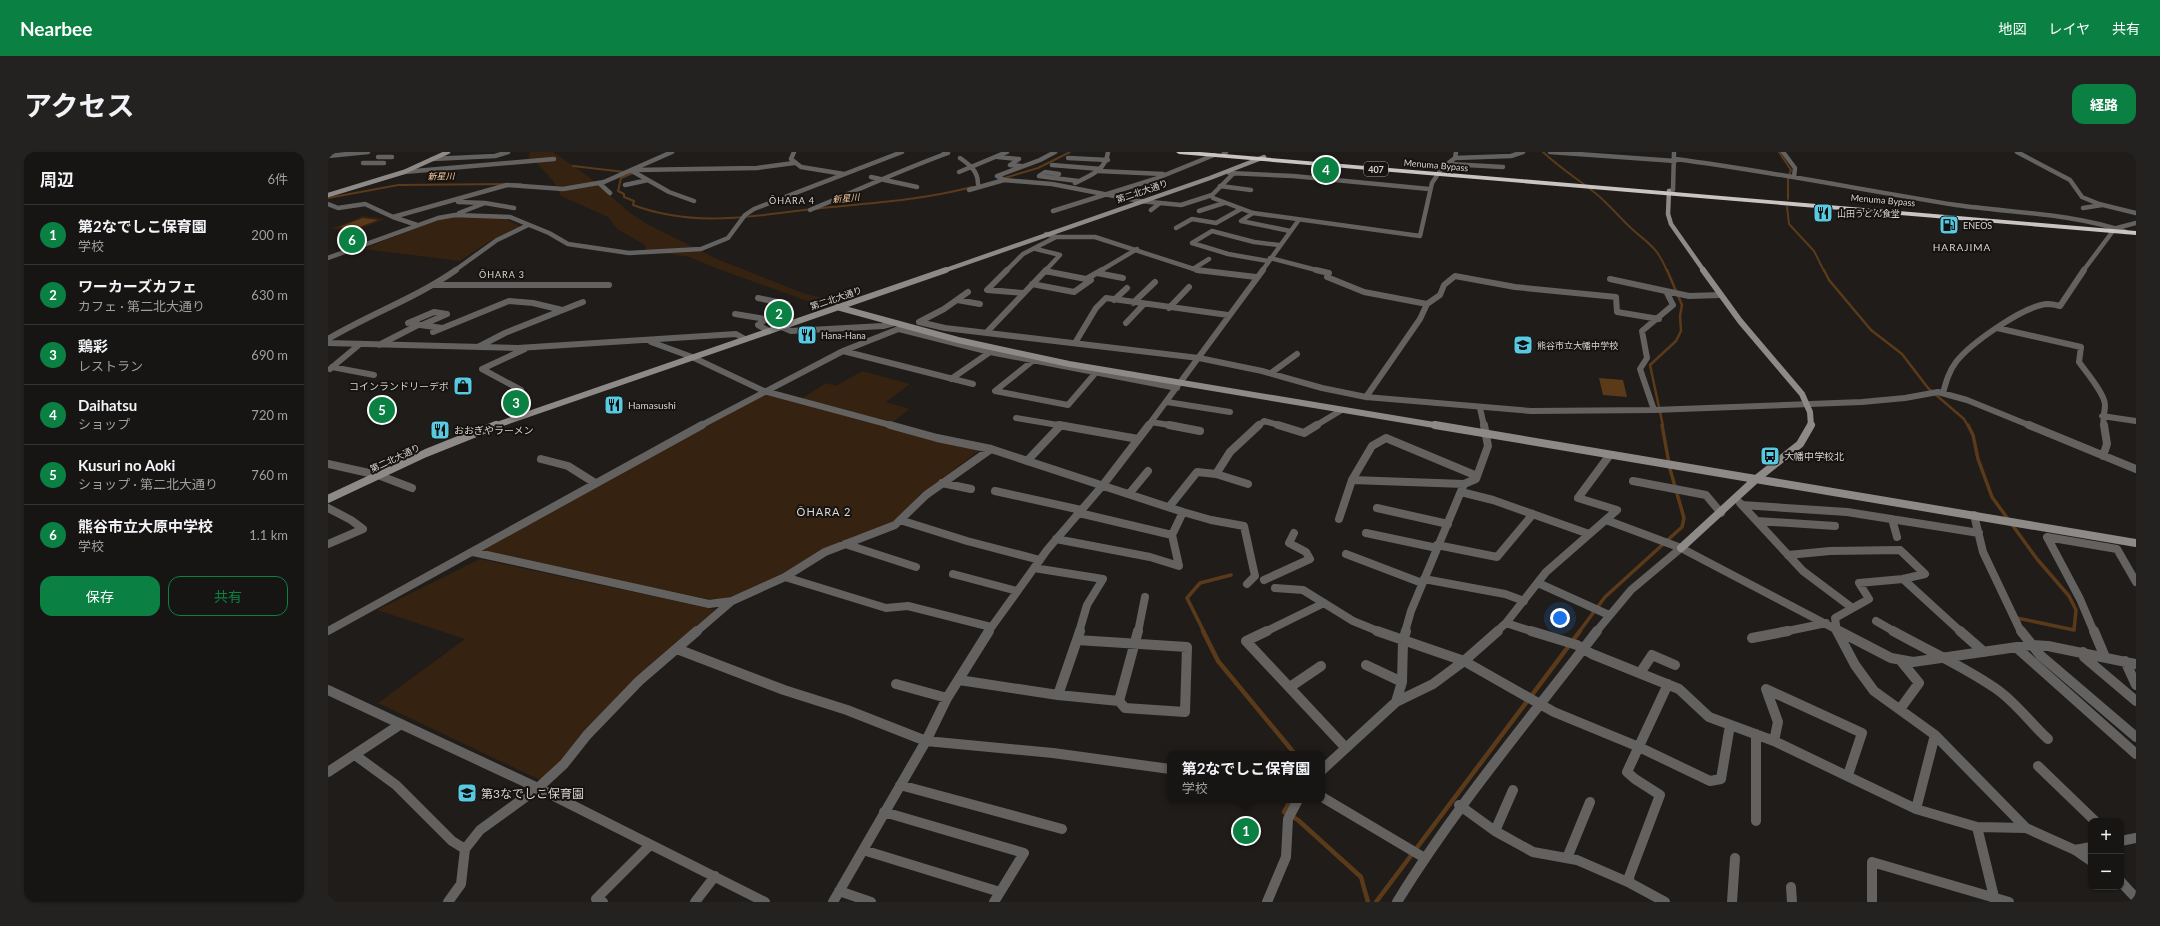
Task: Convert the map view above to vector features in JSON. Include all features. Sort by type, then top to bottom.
[{"type":"highway","name":"Menuma Bypass","points":[[1179,152],[2136,231]]},
{"type":"highway","name":"Menuma Bypass","points":[[1211,154],[1225,153],[1261,158]]},
{"type":"highway","name":"Menuma Bypass","points":[[2115,230],[2126,232],[2136,231]]},
{"type":"street","points":[[328,156],[368,152]]},
{"type":"street","points":[[328,195],[404,172],[448,152]]},
{"type":"street","points":[[432,159],[495,156],[508,152]]},
{"type":"street","points":[[393,217],[507,185],[563,189],[599,183],[672,152]]},
{"type":"street","points":[[794,152],[790,159],[801,167],[844,174]]},
{"type":"street","points":[[455,214],[510,216],[528,226],[573,245],[635,253],[701,249],[728,238],[745,216],[766,204],[902,152]]},
{"type":"street","points":[[812,209],[884,179],[900,170],[948,153],[944,152]]},
{"type":"street","points":[[960,172],[1007,152]]},
{"type":"street","points":[[997,157],[1020,159],[1010,165],[1020,166],[1031,165],[1055,152]]},
{"type":"street","points":[[1067,186],[1106,166],[1108,152]]},
{"type":"street","points":[[1212,195],[1224,203],[1254,213],[1298,221],[1420,236],[1426,220],[1429,189],[1440,173],[1455,158],[1456,152]]},
{"type":"street","points":[[1455,158],[1511,156],[1523,152]]},
{"type":"street","points":[[1550,152],[1675,160],[1791,176],[1958,205],[2063,217],[2115,230]]},
{"type":"street","points":[[1637,152],[1637,158]]},
{"type":"street","points":[[1397,902],[1423,856],[1459,805],[1607,614],[1677,547],[1721,513],[1739,502],[1755,480],[1804,439],[1812,422],[1808,404],[1760,346],[1721,295],[1672,224],[1668,214],[1669,192],[1673,190],[1675,160],[1674,152]]},
{"type":"street","points":[[1783,152],[1795,168],[1791,176]]},
{"type":"street","points":[[2017,152],[2070,180],[2082,197],[2103,205],[2136,213]]},
{"type":"street","points":[[1053,211],[1168,174],[1211,154]]},
{"type":"street","points":[[378,157],[392,157]]},
{"type":"street","points":[[960,158],[972,167],[978,176],[978,184]]},
{"type":"street","points":[[1068,158],[1108,160]]},
{"type":"street","name":"第二北大通り","points":[[328,499],[466,436],[1225,172],[1261,158]]},
{"type":"street","points":[[404,172],[554,159]]},
{"type":"street","points":[[1080,172],[1093,160]]},
{"type":"street","points":[[363,163],[384,163]]},
{"type":"street","points":[[630,171],[757,168],[794,163]]},
{"type":"street","points":[[1449,164],[1503,167]]},
{"type":"street","points":[[1052,165],[1100,170],[1168,174]]},
{"type":"street","points":[[1020,166],[996,176],[1004,179],[1067,186],[1140,201],[1181,205],[1212,195],[1233,174]]},
{"type":"street","points":[[630,171],[669,192],[694,201]]},
{"type":"street","points":[[1225,172],[1233,174],[1299,176],[1429,189]]},
{"type":"street","points":[[871,177],[917,186]]},
{"type":"street","points":[[1054,178],[1078,181]]},
{"type":"street","points":[[969,190],[1004,179]]},
{"type":"street","points":[[625,185],[648,180]]},
{"type":"street","points":[[599,183],[610,193]]},
{"type":"street","points":[[1220,186],[1251,190]]},
{"type":"street","points":[[449,202],[485,203],[514,208]]},
{"type":"street","points":[[328,258],[340,255],[417,225],[455,214],[485,203]]},
{"type":"street","points":[[1152,210],[1160,203]]},
{"type":"street","points":[[1199,211],[1224,203]]},
{"type":"street","points":[[328,204],[338,208],[364,204],[393,217],[417,225]]},
{"type":"street","points":[[2083,208],[2103,205]]},
{"type":"street","points":[[1176,228],[1192,219],[1216,223],[1241,209]]},
{"type":"street","points":[[1254,213],[1241,221],[1290,231]]},
{"type":"street","points":[[832,902],[926,741],[947,698],[991,627],[1056,539],[1103,485],[1167,402],[1228,315],[1298,221]]},
{"type":"street","points":[[1941,393],[1956,362],[1969,349],[1997,328],[2026,312],[2047,304],[2060,306],[2088,263],[2115,230],[2136,223]]},
{"type":"street","points":[[328,339],[348,327],[434,285],[497,240],[528,226]]},
{"type":"street","points":[[1279,245],[1254,242],[1212,231],[1192,243],[1228,254],[1269,259],[1329,273],[1327,277],[1361,292],[1380,296],[1396,296],[1427,304]]},
{"type":"street","points":[[1046,234],[1056,237],[1095,237],[1201,271],[1256,277]]},
{"type":"street","points":[[1023,293],[987,290],[1023,254],[1036,249],[1056,237]]},
{"type":"street","points":[[986,333],[1060,255],[1036,249]]},
{"type":"street","points":[[1086,280],[1137,250]]},
{"type":"street","points":[[1193,269],[1209,259]]},
{"type":"street","points":[[1032,284],[1074,292],[1091,280],[1044,271]]},
{"type":"street","points":[[1098,273],[1123,278]]},
{"type":"street","points":[[1366,397],[1420,319],[1427,304],[1440,295],[1444,285],[1455,276],[1502,286],[1581,296],[1616,297],[1617,312],[1659,319]]},
{"type":"street","points":[[1610,279],[1682,295],[1721,295]]},
{"type":"street","points":[[1133,303],[1155,282]]},
{"type":"street","points":[[434,285],[609,285]]},
{"type":"street","points":[[1169,308],[1189,287]]},
{"type":"street","points":[[1114,300],[1127,288]]},
{"type":"street","points":[[968,292],[919,322],[932,326],[986,333],[1199,358],[1271,373],[1322,388],[1366,397],[1480,408],[1531,411],[1666,410],[1897,399],[1941,393],[1967,400],[2136,469]]},
{"type":"street","points":[[1654,410],[1640,370],[1647,358],[1642,331],[1659,319],[1673,305],[1669,293]]},
{"type":"street","points":[[758,298],[787,304],[758,324],[769,331]]},
{"type":"street","points":[[1075,343],[1096,308],[1106,298],[1133,303],[1228,315]]},
{"type":"street","points":[[957,300],[980,304]]},
{"type":"street","points":[[433,332],[476,316],[509,301],[533,303],[562,310]]},
{"type":"street","points":[[476,348],[505,333],[583,302]]},
{"type":"street","points":[[1126,323],[1144,304]]},
{"type":"street","points":[[837,307],[992,350]]},
{"type":"street","points":[[378,345],[420,325],[447,314],[434,312],[408,323],[420,325],[442,328]]},
{"type":"street","points":[[735,314],[765,319]]},
{"type":"street","points":[[781,327],[791,331],[883,326],[894,322]]},
{"type":"street","points":[[328,632],[595,483],[764,391],[843,352],[906,326]]},
{"type":"street","points":[[924,331],[932,326]]},
{"type":"street","points":[[1997,328],[2081,347],[2079,362],[2100,392],[2105,404],[2102,416],[2107,444],[2103,456]]},
{"type":"street","points":[[899,329],[1035,359],[1179,386],[1486,434],[1610,456],[2136,542]]},
{"type":"street","points":[[328,343],[476,348],[529,347],[736,334],[745,339]]},
{"type":"street","points":[[652,340],[652,342],[692,357],[764,391],[937,438],[991,449],[1183,512],[1211,520],[1244,526],[1255,576],[1247,584]]},
{"type":"street","points":[[329,367],[338,362],[360,344]]},
{"type":"street","points":[[521,390],[482,369],[529,347]]},
{"type":"street","points":[[951,379],[992,350]]},
{"type":"street","points":[[843,352],[973,384]]},
{"type":"street","points":[[1271,373],[1297,354]]},
{"type":"street","points":[[1035,359],[995,391],[1068,405],[1097,371]]},
{"type":"street","points":[[329,367],[374,375]]},
{"type":"street","points":[[1167,402],[1230,412]]},
{"type":"street","points":[[1396,702],[1402,682],[1403,641],[1411,611],[1437,546],[1463,488],[1476,479],[1488,446],[1480,408]]},
{"type":"street","points":[[1216,474],[1230,452],[1264,421],[1304,433],[1340,411]]},
{"type":"street","points":[[2102,416],[2136,421]]},
{"type":"street","points":[[1016,418],[1138,439]]},
{"type":"street","points":[[1151,422],[1200,431]]},
{"type":"street","points":[[1027,461],[1060,426]]},
{"type":"street","points":[[1339,519],[1352,480],[1372,446],[1386,438],[1477,476]]},
{"type":"street","points":[[448,902],[461,884],[465,849],[480,830],[538,788],[564,764],[587,735],[639,681],[732,601],[785,577],[825,552],[895,525],[926,495],[991,449]]},
{"type":"street","points":[[1325,767],[1345,747],[1396,702],[1433,684],[1464,661],[1506,623],[1546,572],[1617,510],[1578,498],[1610,456]]},
{"type":"street","points":[[541,459],[568,466],[595,483]]},
{"type":"street","points":[[328,464],[378,475],[412,488]]},
{"type":"street","points":[[1129,494],[1148,471]]},
{"type":"street","points":[[1169,507],[1197,472],[1216,474],[1248,484]]},
{"type":"street","points":[[1352,480],[1463,488],[1590,534]]},
{"type":"street","points":[[1633,481],[1706,495],[1721,513]]},
{"type":"street","points":[[942,483],[971,489]]},
{"type":"street","points":[[995,491],[1172,535]]},
{"type":"street","points":[[1739,502],[1847,512],[1979,533]]},
{"type":"street","points":[[1739,502],[1803,571],[1851,607]]},
{"type":"street","points":[[328,508],[351,520],[362,529],[328,544]]},
{"type":"street","points":[[1377,508],[1448,524]]},
{"type":"street","points":[[1056,539],[1150,557],[1179,566],[1172,535],[1183,512]]},
{"type":"street","points":[[1366,533],[1497,557],[1533,514]]},
{"type":"street","points":[[1974,515],[1983,552],[2024,637],[2136,737]]},
{"type":"street","points":[[1892,519],[1897,538]]},
{"type":"street","points":[[900,520],[967,541],[1040,560]]},
{"type":"street","points":[[1606,520],[1677,547],[1891,658],[1901,661],[1943,658],[2016,648],[2031,644],[2083,652],[2136,664]]},
{"type":"street","points":[[1757,521],[1835,526]]},
{"type":"street","points":[[1264,580],[1310,559],[1306,552],[1289,543],[1294,533]]},
{"type":"street","points":[[2105,657],[2080,599],[2047,537],[2117,549],[2135,578]]},
{"type":"street","points":[[845,544],[916,567]]},
{"type":"street","points":[[1788,555],[1830,551],[1900,550],[1925,574],[1859,584],[1869,599],[1851,607],[1835,618],[1836,629],[1855,665],[1874,690],[1935,735],[1988,791],[2026,828],[2075,850],[2088,859]]},
{"type":"street","points":[[473,552],[709,604],[732,601]]},
{"type":"street","points":[[1346,554],[1423,581],[1505,594],[1524,601]]},
{"type":"street","points":[[1034,568],[1103,579],[1087,605],[1077,640],[1058,695]]},
{"type":"street","points":[[953,574],[1017,591]]},
{"type":"street","points":[[785,577],[848,598],[886,608],[908,606],[991,627]]},
{"type":"street","points":[[1903,578],[1984,652]]},
{"type":"street","points":[[1538,583],[1607,614]]},
{"type":"street","points":[[1275,588],[1303,590],[1353,621],[1403,641],[1464,661],[1554,712],[1639,747],[1710,781],[1721,779],[1730,725]]},
{"type":"street","points":[[1119,701],[1135,645],[1145,597]]},
{"type":"street","points":[[1324,603],[1246,641],[1345,747]]},
{"type":"street","points":[[1876,621],[1995,688],[2015,704],[2030,723],[2048,739]]},
{"type":"street","points":[[1506,623],[1580,647],[1592,654],[1668,684],[1679,689],[1709,717],[1774,741],[1848,775],[1916,809],[1977,827],[2004,829],[2026,828]]},
{"type":"street","points":[[1752,638],[1826,624]]},
{"type":"street","points":[[959,680],[1058,695],[1119,701],[1125,708],[1185,712],[1187,647],[1135,645],[1077,640]]},
{"type":"street","points":[[2016,648],[2136,754]]},
{"type":"street","points":[[677,649],[784,690],[847,710],[926,741],[1053,753],[1167,769]]},
{"type":"street","points":[[2083,652],[2084,657],[2136,701]]},
{"type":"street","points":[[1640,673],[1652,655],[1675,665]]},
{"type":"street","points":[[1900,709],[1919,683],[1904,667],[1901,661]]},
{"type":"street","points":[[2125,661],[2136,685]]},
{"type":"street","points":[[1366,665],[1402,682]]},
{"type":"street","points":[[1290,687],[1321,666]]},
{"type":"street","points":[[896,684],[947,698]]},
{"type":"street","points":[[1630,883],[1629,877],[1660,795],[1655,790],[1633,779],[1627,772],[1668,684]]},
{"type":"street","points":[[1774,741],[1778,722],[1766,689],[1862,734],[1848,775]]},
{"type":"street","points":[[328,690],[538,788],[765,902]]},
{"type":"street","points":[[328,772],[401,724]]},
{"type":"street","points":[[1756,734],[1756,821]]},
{"type":"street","points":[[1916,809],[1935,735]]},
{"type":"street","points":[[355,755],[396,785],[452,841],[465,849]]},
{"type":"street","points":[[2038,766],[2092,818]]},
{"type":"street","points":[[900,785],[1062,829]]},
{"type":"street","points":[[1495,831],[1513,790]]},
{"type":"street","points":[[1325,799],[1423,856]]},
{"type":"street","points":[[1567,858],[1590,802]]},
{"type":"street","points":[[1267,902],[1286,857],[1288,819],[1296,803]]},
{"type":"street","points":[[1459,805],[1495,831],[1533,852],[1577,860],[1630,883],[1665,902]]},
{"type":"street","points":[[884,812],[1024,853],[994,902]]},
{"type":"street","points":[[1977,827],[1995,900]]},
{"type":"street","points":[[2124,840],[2136,838]]},
{"type":"street","points":[[603,902],[596,899],[650,845]]},
{"type":"street","points":[[2075,850],[2088,848]]},
{"type":"street","points":[[863,850],[1000,892]]},
{"type":"street","points":[[1732,902],[1735,858]]},
{"type":"street","points":[[1872,902],[1872,862],[1995,900],[2009,902]]},
{"type":"street","points":[[695,902],[715,876]]},
{"type":"street","points":[[2124,885],[2136,898]]},
{"type":"street","points":[[1791,887],[1792,902]]},
{"type":"street","points":[[839,891],[871,902]]},
{"type":"shaded area","points":[[530,152],[553,152],[589,177],[629,212],[647,224],[717,259],[803,293],[837,302],[824,307],[689,257],[646,250],[645,245],[617,229],[608,217],[561,196],[553,181],[538,164],[528,158]]},
{"type":"shaded area","points":[[363,216],[385,219],[354,231],[331,229]]},
{"type":"shaded area","points":[[444,217],[503,218],[520,226],[490,241],[460,261],[363,249]]},
{"type":"shaded area","points":[[363,218],[378,220],[354,229],[339,227]]},
{"type":"shaded area","points":[[862,371],[910,384],[886,402],[910,409],[893,422],[801,399],[826,383],[836,386]]},
{"type":"shaded area","points":[[1599,378],[1623,380],[1627,397],[1603,395]]},
{"type":"shaded area","points":[[764,393],[980,450],[920,495],[893,522],[734,596],[712,600],[478,551]]},
{"type":"shaded area","points":[[480,559],[717,610],[540,780],[378,703],[465,639],[377,610]]},
{"type":"waterway","name":"新星川","points":[[1001,179],[1038,168],[1070,152]]},
{"type":"waterway","points":[[1543,152],[1609,205],[1656,251],[1667,271]]},
{"type":"waterway","points":[[1779,152],[1791,170],[1788,177],[1788,199]]},
{"type":"waterway","name":"新星川","points":[[573,166],[633,173],[621,178],[618,191],[624,194],[624,197],[634,201],[633,205],[680,217],[727,218],[751,216],[897,200],[935,195],[972,187]]},
{"type":"waterway","name":"新星川","points":[[328,198],[398,185],[521,184]]},
{"type":"waterway","points":[[1787,207],[1789,224],[1814,251],[1824,271]]},
{"type":"waterway","points":[[1663,426],[1650,365],[1676,341],[1681,331],[1680,316],[1682,305],[1667,270]]},
{"type":"waterway","points":[[1824,270],[1829,280],[1871,330],[1902,354],[1928,388],[1964,419],[1968,426]]},
{"type":"waterway","points":[[1579,632],[1605,597],[1682,527],[1684,518],[1670,469],[1662,425]]},
{"type":"waterway","points":[[1968,425],[1973,435],[1978,459],[1992,497],[2037,559],[2069,596],[2076,610],[2074,630],[2017,618],[2019,620]]},
{"type":"waterway","points":[[1204,632],[1187,598],[1200,583],[1231,575]]},
{"type":"waterway","points":[[1203,631],[1218,661],[1293,751]]},
{"type":"waterway","points":[[1376,902],[1580,631]]},
{"type":"waterway","points":[[1289,803],[1284,812],[1298,820],[1361,877],[1368,902]]},
{"type":"place","name":"Daihatsu","points":[[1326,170]]},
{"type":"place","name":"山田うどん食堂","points":[[1823,213]]},
{"type":"place","name":"ENEOS","points":[[1949,225]]},
{"type":"place","name":"熊谷市立大原中学校","points":[[352,240]]},
{"type":"place","name":"ワーカーズカフェ","points":[[779,314]]},
{"type":"place","name":"Hana-Hana","points":[[807,335]]},
{"type":"place","name":"熊谷市立大幡中学校","points":[[1523,345]]},
{"type":"place","name":"コインランドリーデポ","points":[[463,386]]},
{"type":"place","name":"鶏彩","points":[[516,403]]},
{"type":"place","name":"Hamasushi","points":[[614,405]]},
{"type":"place","name":"Kusuri no Aoki","points":[[382,410]]},
{"type":"place","name":"おおぎやラーメン","points":[[440,430]]},
{"type":"place","name":"大幡中学校北","points":[[1770,456]]},
{"type":"place","name":"第3なでしこ保育園","points":[[467,793]]},
{"type":"place","name":"第2なでしこ保育園","points":[[1246,831]]},
{"type":"district","name":"ŌHARA 4","points":[[792,200]]},
{"type":"district","name":"HARAJIMA","points":[[1962,247]]},
{"type":"district","name":"ŌHARA 3","points":[[502,274]]},
{"type":"district","name":"ŌHARA 2","points":[[824,511]]}]
